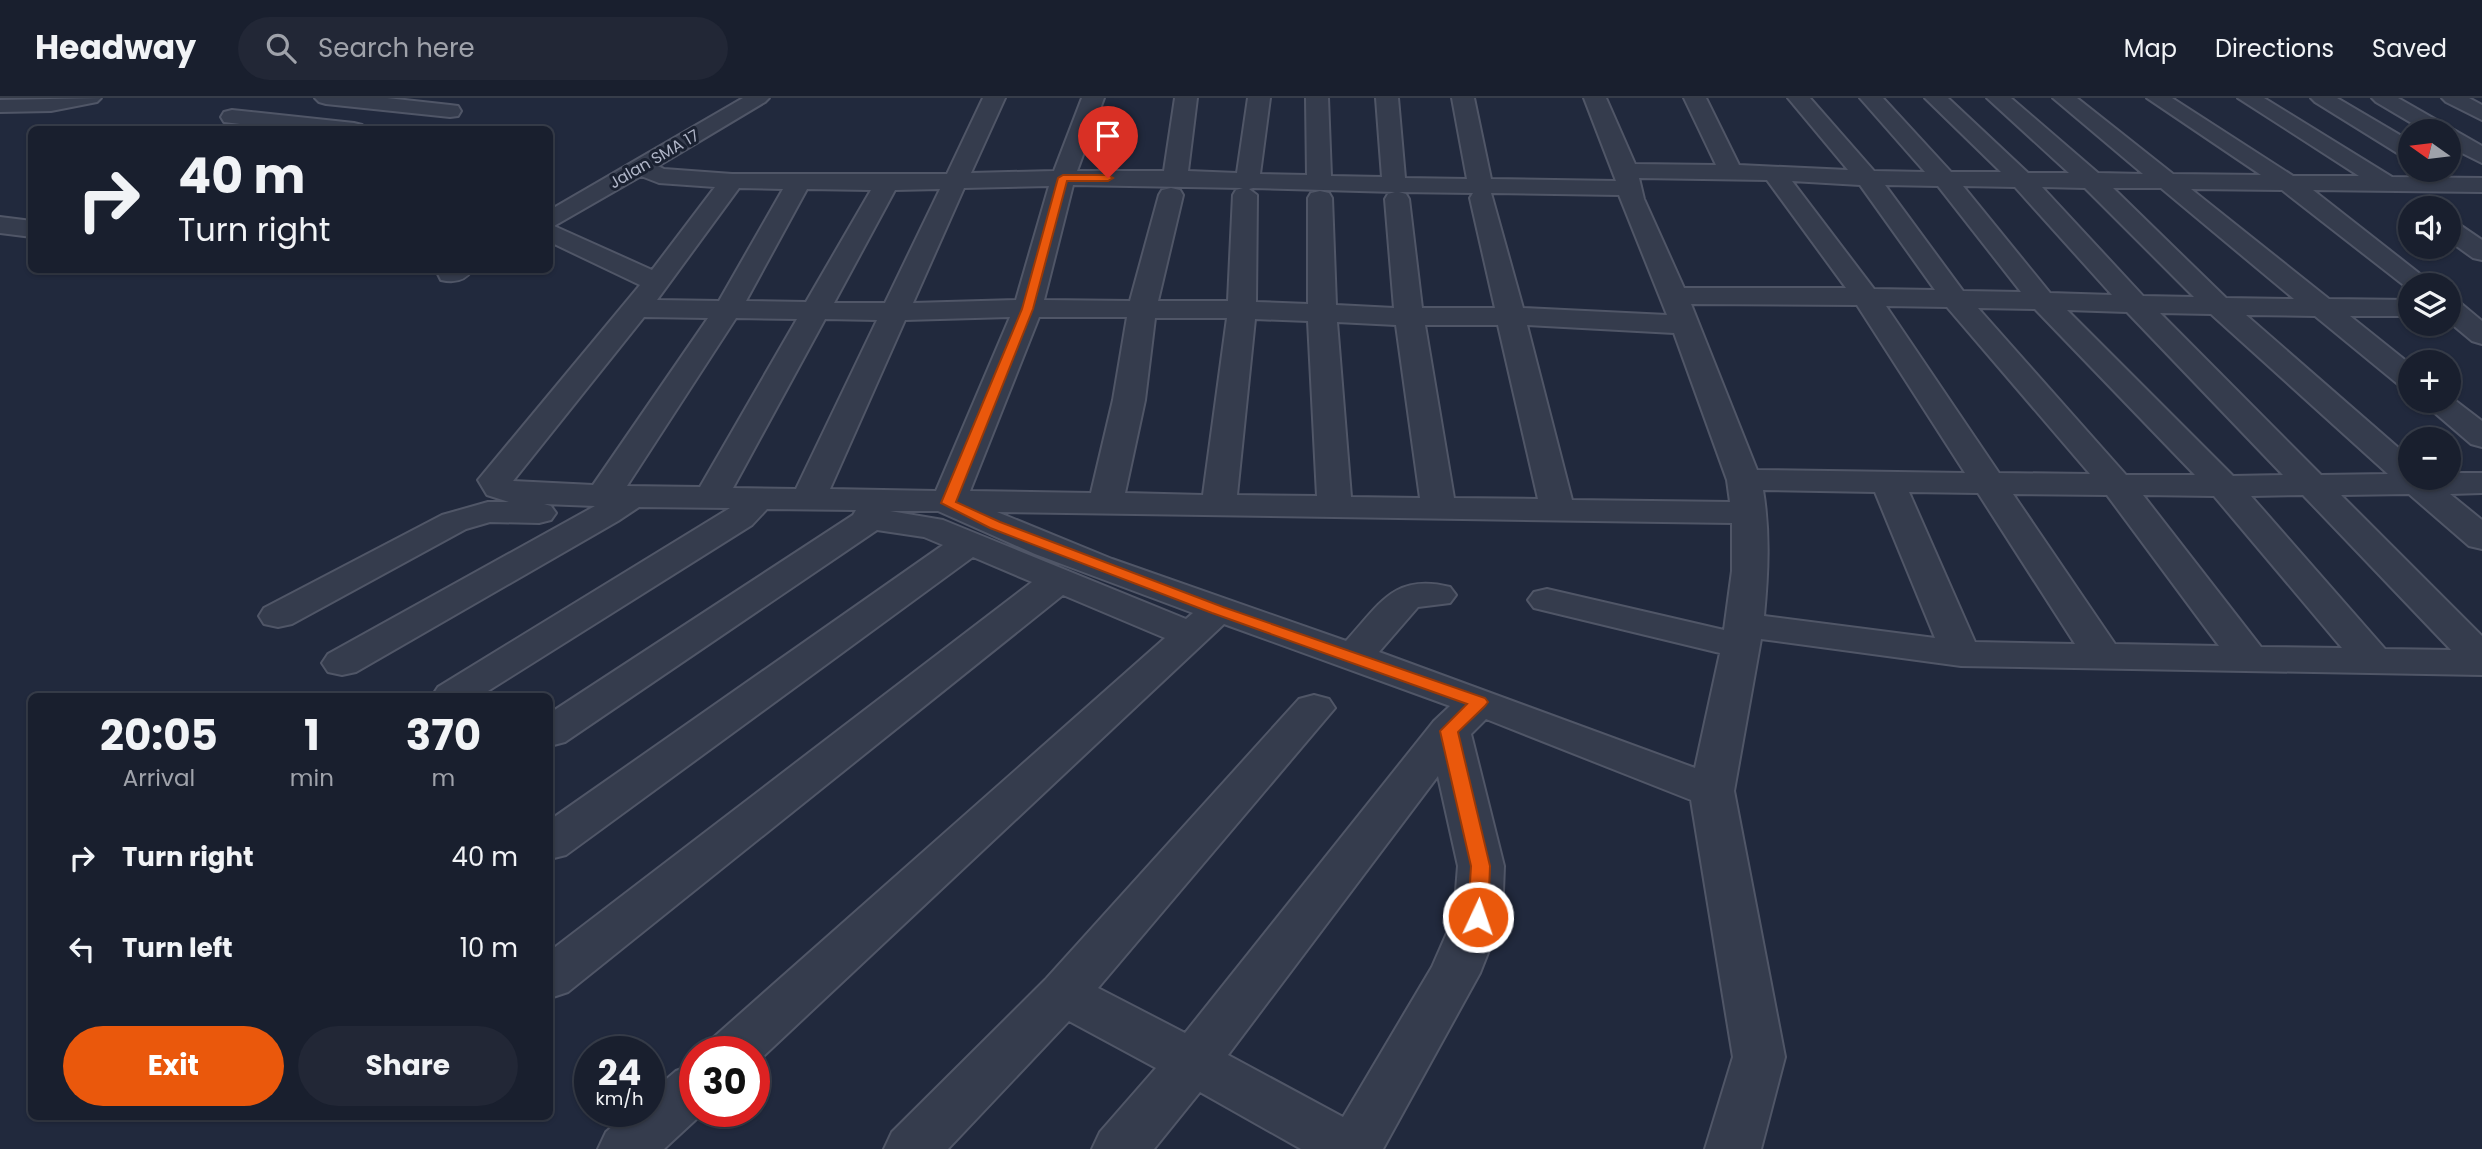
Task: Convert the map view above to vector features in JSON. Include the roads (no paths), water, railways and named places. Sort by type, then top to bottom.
[{"type":"street","points":[[0,101],[8,98]]},
{"type":"street","points":[[0,106],[51,105],[90,98]]},
{"type":"street","points":[[426,126],[472,98]]},
{"type":"street","name":"Jalan SMA 17","points":[[553,218],[758,98]]},
{"type":"street","points":[[808,499],[893,312],[958,181],[994,98]]},
{"type":"street","points":[[948,503],[1028,309],[1061,187],[1093,98]]},
{"type":"street","points":[[1105,505],[1129,400],[1142,310],[1173,187],[1186,98]]},
{"type":"street","points":[[1219,506],[1242,310],[1246,189],[1259,98]]},
{"type":"street","points":[[1317,98],[1322,313],[1335,508]]},
{"type":"street","points":[[1387,98],[1409,317],[1439,510]]},
{"type":"street","points":[[1463,98],[1508,316],[1558,512]]},
{"type":"street","points":[[1595,98],[1680,310],[1746,497],[1750,570],[1743,635],[1713,791],[1759,1057],[1733,1149]]},
{"type":"street","points":[[1695,98],[1731,172]]},
{"type":"street","points":[[1799,98],[1867,178],[1955,300],[2117,485],[2248,657]]},
{"type":"street","points":[[1871,98],[1945,179],[2043,302],[2224,486],[2375,662]]},
{"type":"street","points":[[1936,98],[2023,181],[2136,304],[2315,485],[2482,661]]},
{"type":"street","points":[[1997,98],[2092,181],[2220,307],[2398,466]]},
{"type":"street","points":[[2064,98],[2398,369]]},
{"type":"street","points":[[2158,98],[2287,182],[2405,273]]},
{"type":"street","points":[[2249,98],[2404,196]]},
{"type":"street","points":[[2322,98],[2398,144]]},
{"type":"street","points":[[2383,98],[2419,119]]},
{"type":"street","points":[[2453,98],[2482,114]]},
{"type":"street","points":[[232,117],[281,126],[339,99],[450,111]]},
{"type":"street","points":[[2461,144],[2482,156]]},
{"type":"street","points":[[641,167],[659,176],[732,181],[958,181],[1061,187],[1395,192],[1481,192],[1629,186],[1731,172],[2023,181],[2386,184],[2477,189]]},
{"type":"street","points":[[1774,173],[1866,297],[2103,656]]},
{"type":"street","points":[[613,503],[510,492],[499,488],[495,480],[657,282],[732,181]]},
{"type":"street","points":[[342,663],[613,503],[728,309],[799,181]]},
{"type":"street","points":[[2461,181],[2477,189]]},
{"type":"street","points":[[736,505],[816,310],[887,183]]},
{"type":"street","points":[[0,225],[28,228]]},
{"type":"street","points":[[553,234],[657,282]]},
{"type":"street","points":[[2461,237],[2482,252]]},
{"type":"street","points":[[636,308],[893,312],[1028,309],[1242,310],[1409,317],[1508,316],[1680,310],[1787,295],[2220,307],[2398,308]]},
{"type":"street","points":[[2461,307],[2482,308]]},
{"type":"street","points":[[2461,318],[2482,335]]},
{"type":"street","points":[[2452,413],[2482,437]]},
{"type":"street","points":[[278,616],[470,516],[488,512],[613,503],[872,511],[948,503],[1558,512],[1888,483],[2224,486],[2315,485],[2398,480]]},
{"type":"street","points":[[2461,482],[2482,483]]},
{"type":"street","points":[[1888,483],[1961,654]]},
{"type":"street","points":[[2426,490],[2482,538]]},
{"type":"street","points":[[456,693],[736,505],[808,499],[872,511],[931,527],[1060,579],[1204,623],[1354,656],[1464,716],[1713,791]]},
{"type":"street","points":[[948,503],[1204,623]]},
{"type":"street","points":[[553,730],[872,511]]},
{"type":"street","points":[[553,841],[971,542]]},
{"type":"street","points":[[553,976],[1060,579]]},
{"type":"street","points":[[1354,656],[1405,599],[1416,595],[1437,595]]},
{"type":"street","points":[[1547,600],[1743,635],[1961,654],[2248,657],[2375,662],[2482,661]]},
{"type":"street","points":[[751,1036],[1204,623]]},
{"type":"street","points":[[912,1149],[1063,994],[1314,708]]},
{"type":"street","points":[[1120,1149],[1193,1062],[1464,716]]},
{"type":"street","points":[[1063,994],[1353,1149],[1455,973],[1478,917],[1480,866],[1464,716]]},
{"type":"street","points":[[626,1149],[679,1101]]}]
